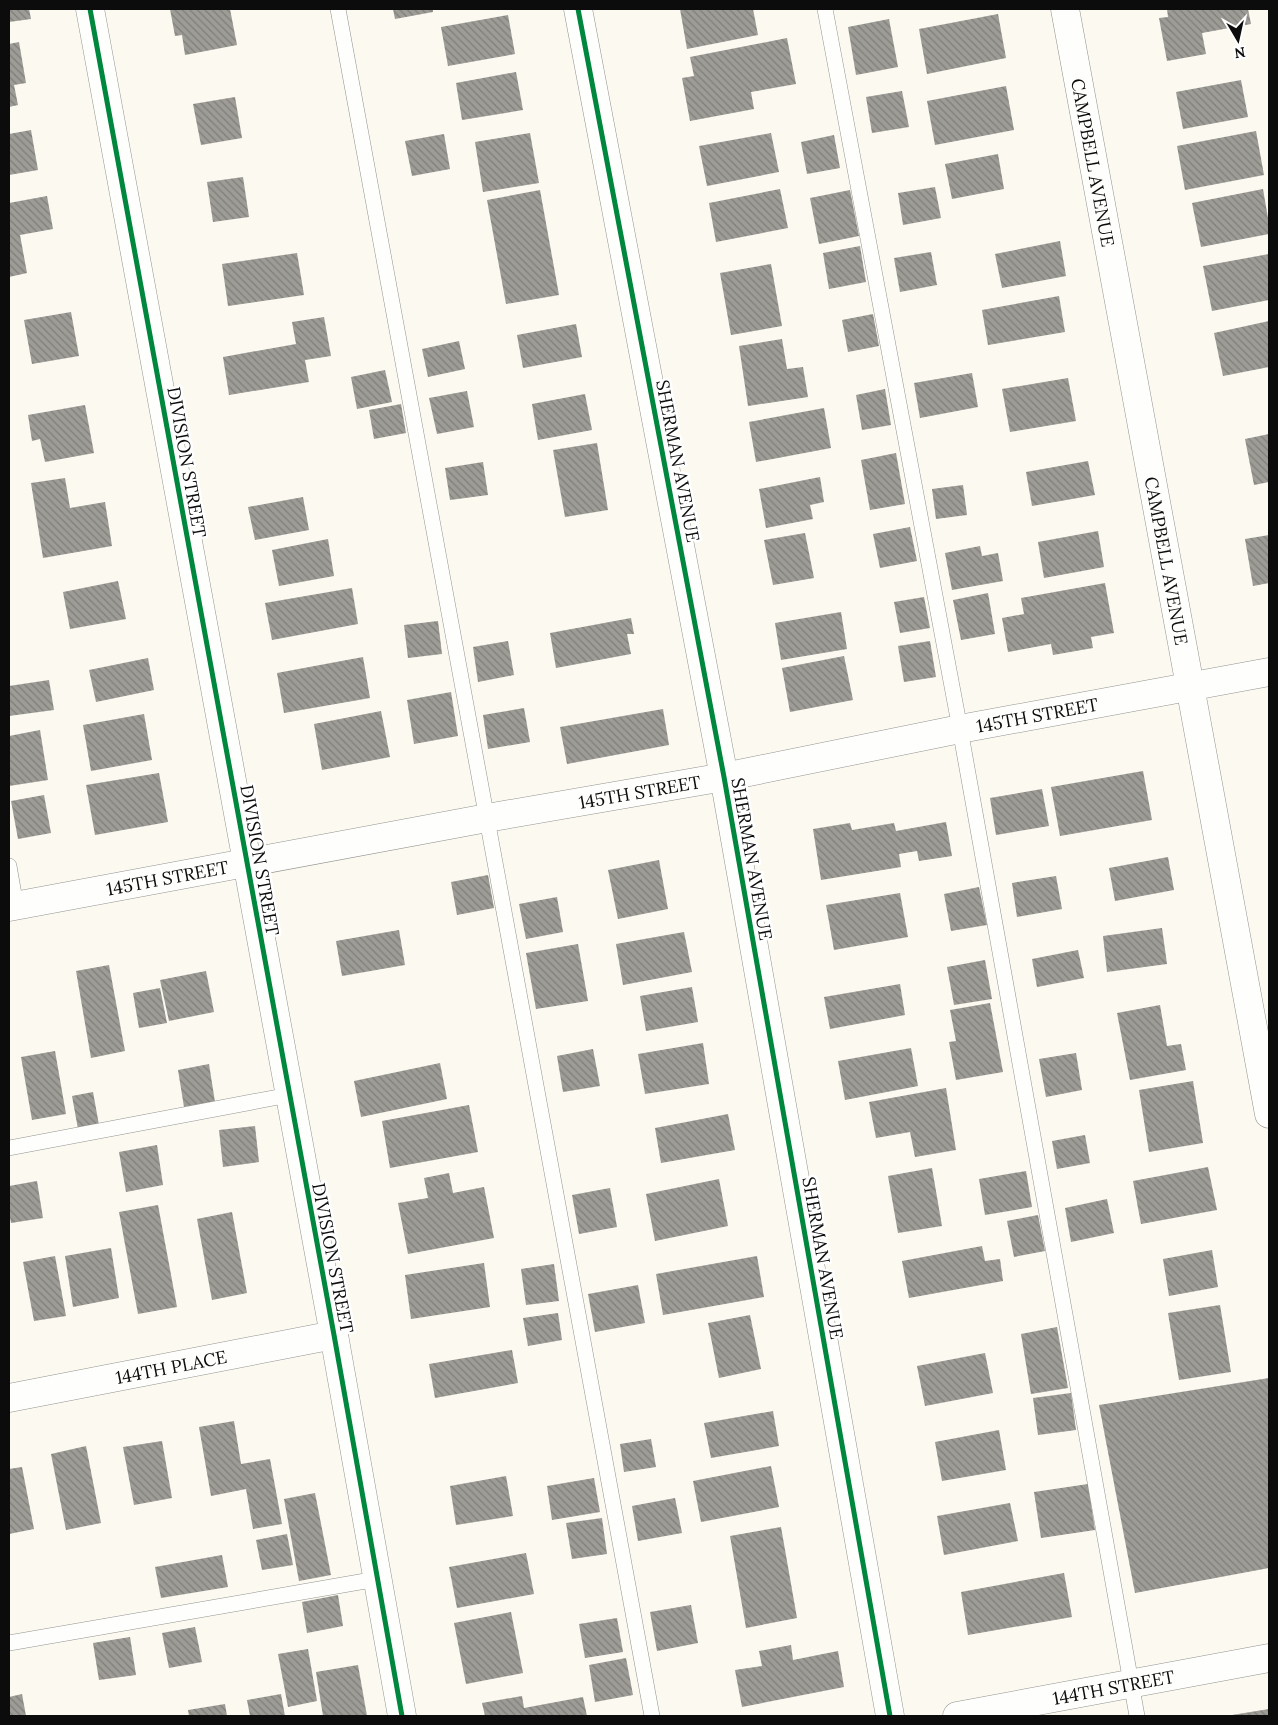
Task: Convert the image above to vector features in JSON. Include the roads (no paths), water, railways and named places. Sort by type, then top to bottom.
[{"type":"street","name":"DIVISION STREET","points":[[90,9],[334,1335],[402,1716]]},
{"type":"street","name":"SHERMAN AVENUE","points":[[578,9],[724,777],[890,1716]]},
{"type":"street","name":"CAMPBELL AVENUE","points":[[1065,9],[1269,1114]]},
{"type":"street","name":"145TH STREET","points":[[12,906],[487,818],[724,777],[960,729],[1269,672]]},
{"type":"street","name":"144TH PLACE","points":[[9,1398],[334,1335]]},
{"type":"street","name":"144TH STREET","points":[[957,1716],[1269,1658]]},
{"type":"lane","points":[[338,9],[652,1716]]},
{"type":"lane","points":[[825,9],[960,729],[1137,1716]]},
{"type":"lane","points":[[9,866],[12,906]]},
{"type":"lane","points":[[9,1148],[289,1095]]},
{"type":"lane","points":[[9,1643],[377,1580]]}]
